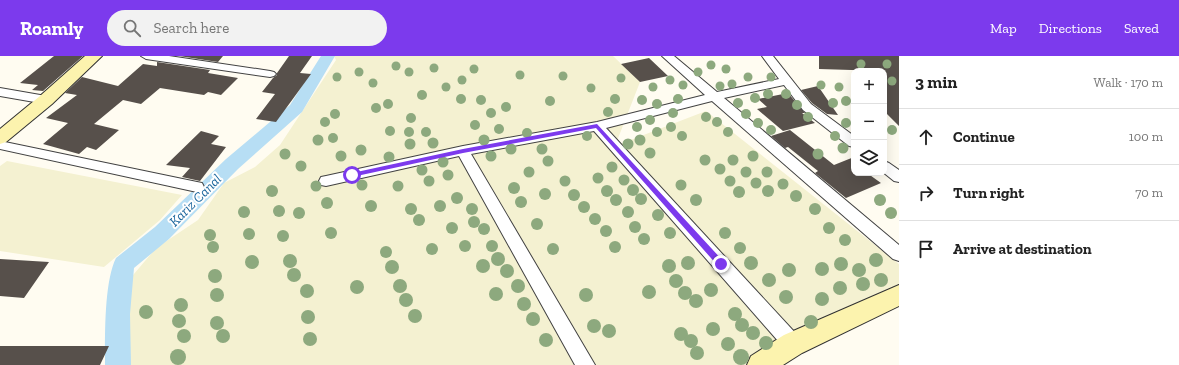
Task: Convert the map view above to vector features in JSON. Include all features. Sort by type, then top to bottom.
[{"type":"street","points":[[0,138],[46,100],[94,56]]},
{"type":"street","points":[[146,56],[270,74]]},
{"type":"street","points":[[667,56],[899,254]]},
{"type":"street","points":[[768,56],[806,107],[851,141]]},
{"type":"street","points":[[326,180],[463,151],[597,126],[786,81]]},
{"type":"street","points":[[0,92],[46,100]]},
{"type":"street","points":[[597,126],[793,344]]},
{"type":"street","points":[[0,145],[197,187]]},
{"type":"street","points":[[463,151],[585,365]]},
{"type":"street","points":[[887,168],[899,177]]},
{"type":"street","points":[[760,365],[793,344],[899,295]]},
{"type":"shaded area","points":[[334,56],[613,56],[640,82],[615,146],[706,111],[899,264],[899,290],[769,365],[125,365],[128,336],[128,281],[156,248],[198,220],[224,183],[255,167],[280,145],[336,60]]},
{"type":"shaded area","points":[[7,161],[182,195],[160,220],[104,267],[0,251],[0,166]]},
{"type":"building","points":[[54,56],[83,56],[43,91],[32,90],[38,85],[20,83]]},
{"type":"building","points":[[179,56],[223,56],[218,62]]},
{"type":"building","points":[[289,56],[312,56],[300,73],[311,74],[276,122],[256,119],[275,94],[262,92],[277,75]]},
{"type":"building","points":[[819,56],[899,56],[899,126],[887,114],[887,68],[851,68],[851,70],[819,69]]},
{"type":"building","points":[[649,58],[668,76],[640,82],[621,64]]},
{"type":"building","points":[[157,62],[210,70],[208,73],[238,78],[221,95],[208,92],[204,95],[160,88],[141,104],[123,100],[94,124],[119,130],[96,150],[87,147],[79,154],[43,144],[68,123],[46,118],[77,95],[65,93],[82,77],[118,86],[143,64],[157,66]]},
{"type":"building","points":[[818,86],[838,115],[827,114],[812,103],[801,90]]},
{"type":"building","points":[[788,93],[805,113],[802,113],[815,123],[783,131],[757,109],[767,107],[758,99]]},
{"type":"building","points":[[790,130],[834,165],[851,158],[851,176],[871,176],[881,183],[846,198],[815,173],[818,171],[788,147],[785,148],[771,136]]},
{"type":"building","points":[[201,131],[219,136],[211,144],[226,147],[200,181],[182,177],[190,168],[166,165]]},
{"type":"building","points":[[0,259],[49,262],[24,298],[0,296]]},
{"type":"building","points":[[0,346],[109,346],[100,365],[0,365]]},
{"type":"waterway","name":"Kariz Canal","points":[[118,365],[118,314],[124,264],[162,233],[232,164],[296,108],[328,56]]},
{"type":"route","points":[[352,175],[463,151],[597,126],[721,264]]}]
